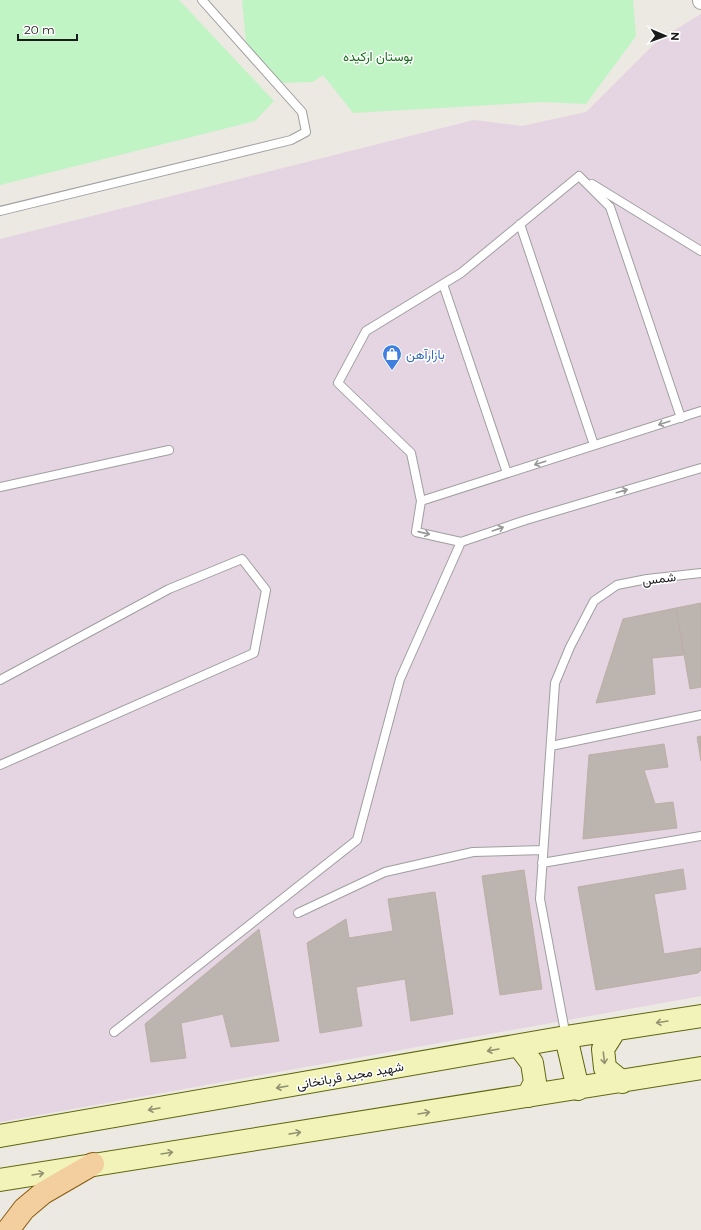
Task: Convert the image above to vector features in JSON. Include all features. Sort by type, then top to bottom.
[{"type":"main road","name":"شهید مجید قربانخانی","points":[[0,1136],[566,1037],[701,1016]]},
{"type":"main road","points":[[615,1030],[603,1049],[606,1068],[622,1082]]},
{"type":"main road","points":[[566,1037],[578,1088]]},
{"type":"main road","points":[[519,1046],[532,1063],[535,1082],[528,1096]]},
{"type":"main road","points":[[0,1180],[92,1164],[622,1082],[701,1068]]},
{"type":"main road","points":[[8,1230],[24,1209],[43,1193],[92,1164]]},
{"type":"lane","points":[[0,211],[291,140],[306,132],[302,112],[202,0]]},
{"type":"lane","points":[[579,176],[461,273],[366,331],[338,383],[411,453],[421,501],[416,532],[461,542],[526,520],[701,468]]},
{"type":"lane","points":[[579,176],[701,251]]},
{"type":"lane","points":[[579,176],[610,207],[680,418]]},
{"type":"lane","points":[[520,224],[594,445]]},
{"type":"lane","points":[[443,284],[507,473]]},
{"type":"lane","points":[[421,501],[701,411]]},
{"type":"lane","points":[[0,487],[169,450]]},
{"type":"lane","points":[[114,1032],[357,840],[400,679],[461,542]]},
{"type":"lane","points":[[0,680],[169,589],[242,559],[266,590],[254,653],[0,765]]},
{"type":"lane","name":"شمس","points":[[551,746],[555,683],[570,647],[594,601],[618,584],[701,573]]},
{"type":"lane","points":[[566,1037],[540,899],[551,746],[701,715]]},
{"type":"lane","points":[[542,863],[701,836]]},
{"type":"lane","points":[[298,913],[384,872],[473,852],[543,850]]},
{"type":"shaded area","points":[[701,14],[701,996],[0,1122],[0,239],[474,120],[522,126],[586,112],[657,41]]},
{"type":"green space","points":[[0,0],[179,0],[274,101],[255,121],[0,185]]},
{"type":"green space","name":"بوستان ارکیده","points":[[242,0],[633,0],[636,36],[586,104],[543,102],[353,113],[323,75],[313,82],[277,83],[246,43]]},
{"type":"building","points":[[701,603],[701,687],[690,689],[676,608]]},
{"type":"building","points":[[676,608],[684,655],[652,658],[655,694],[596,703],[623,619]]},
{"type":"building","points":[[701,736],[701,761],[697,737]]},
{"type":"building","points":[[664,744],[668,767],[644,770],[655,804],[673,802],[677,828],[583,839],[589,755]]},
{"type":"building","points":[[683,869],[686,889],[654,894],[664,954],[701,948],[701,970],[698,973],[596,990],[578,887]]},
{"type":"building","points":[[524,870],[542,989],[500,995],[482,876]]},
{"type":"building","points":[[435,892],[453,1014],[411,1021],[405,979],[356,987],[362,1026],[320,1033],[307,943],[346,919],[349,938],[393,931],[388,899]]},
{"type":"building","points":[[259,929],[279,1041],[231,1047],[223,1014],[181,1023],[186,1058],[151,1062],[145,1024]]},
{"type":"place","name":"بازارآهن","points":[[392,371]]}]
